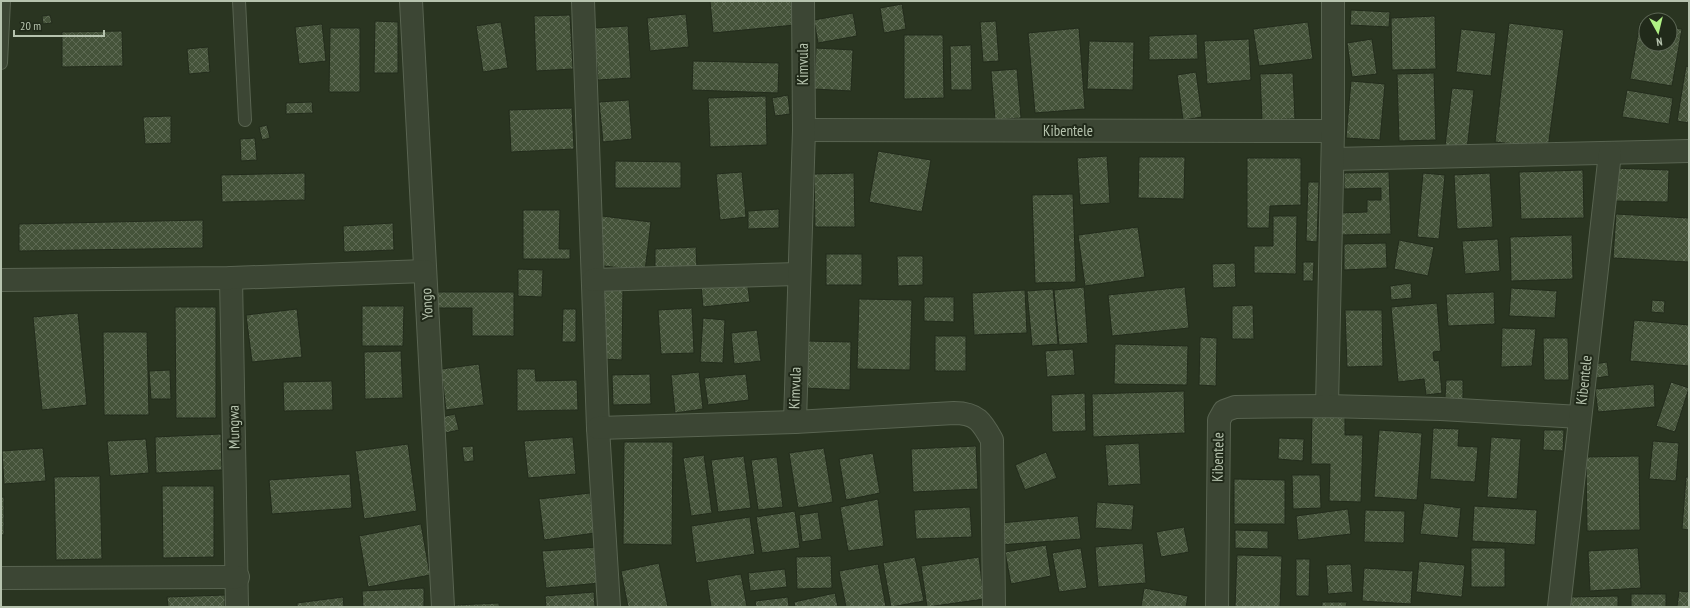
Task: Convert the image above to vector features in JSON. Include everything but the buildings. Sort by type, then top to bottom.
[{"type":"street","name":"Yongo","points":[[411,1],[443,607]]},
{"type":"street","points":[[583,1],[598,428],[609,607]]},
{"type":"street","name":"Kimvula","points":[[803,1],[804,130],[794,422],[954,413],[965,413],[976,417],[984,426],[992,440],[994,607]]},
{"type":"street","points":[[1327,406],[1333,160],[1333,1]]},
{"type":"street","name":"Kibentele","points":[[804,130],[1333,131]]},
{"type":"street","points":[[1333,160],[1689,151]]},
{"type":"street","name":"Kibentele","points":[[1559,607],[1610,153]]},
{"type":"street","points":[[1,280],[231,278],[425,271]]},
{"type":"street","points":[[593,280],[798,274]]},
{"type":"street","name":"Mungwa","points":[[231,278],[238,577],[237,607]]},
{"type":"street","name":"Kibentele","points":[[1217,607],[1218,420],[1224,411],[1235,407],[1327,406],[1441,409],[1580,417]]},
{"type":"street","points":[[598,428],[794,422]]},
{"type":"street","points":[[1,578],[238,577]]},
{"type":"lane","points":[[1,63],[4,1]]},
{"type":"lane","points":[[239,1],[245,120]]}]
